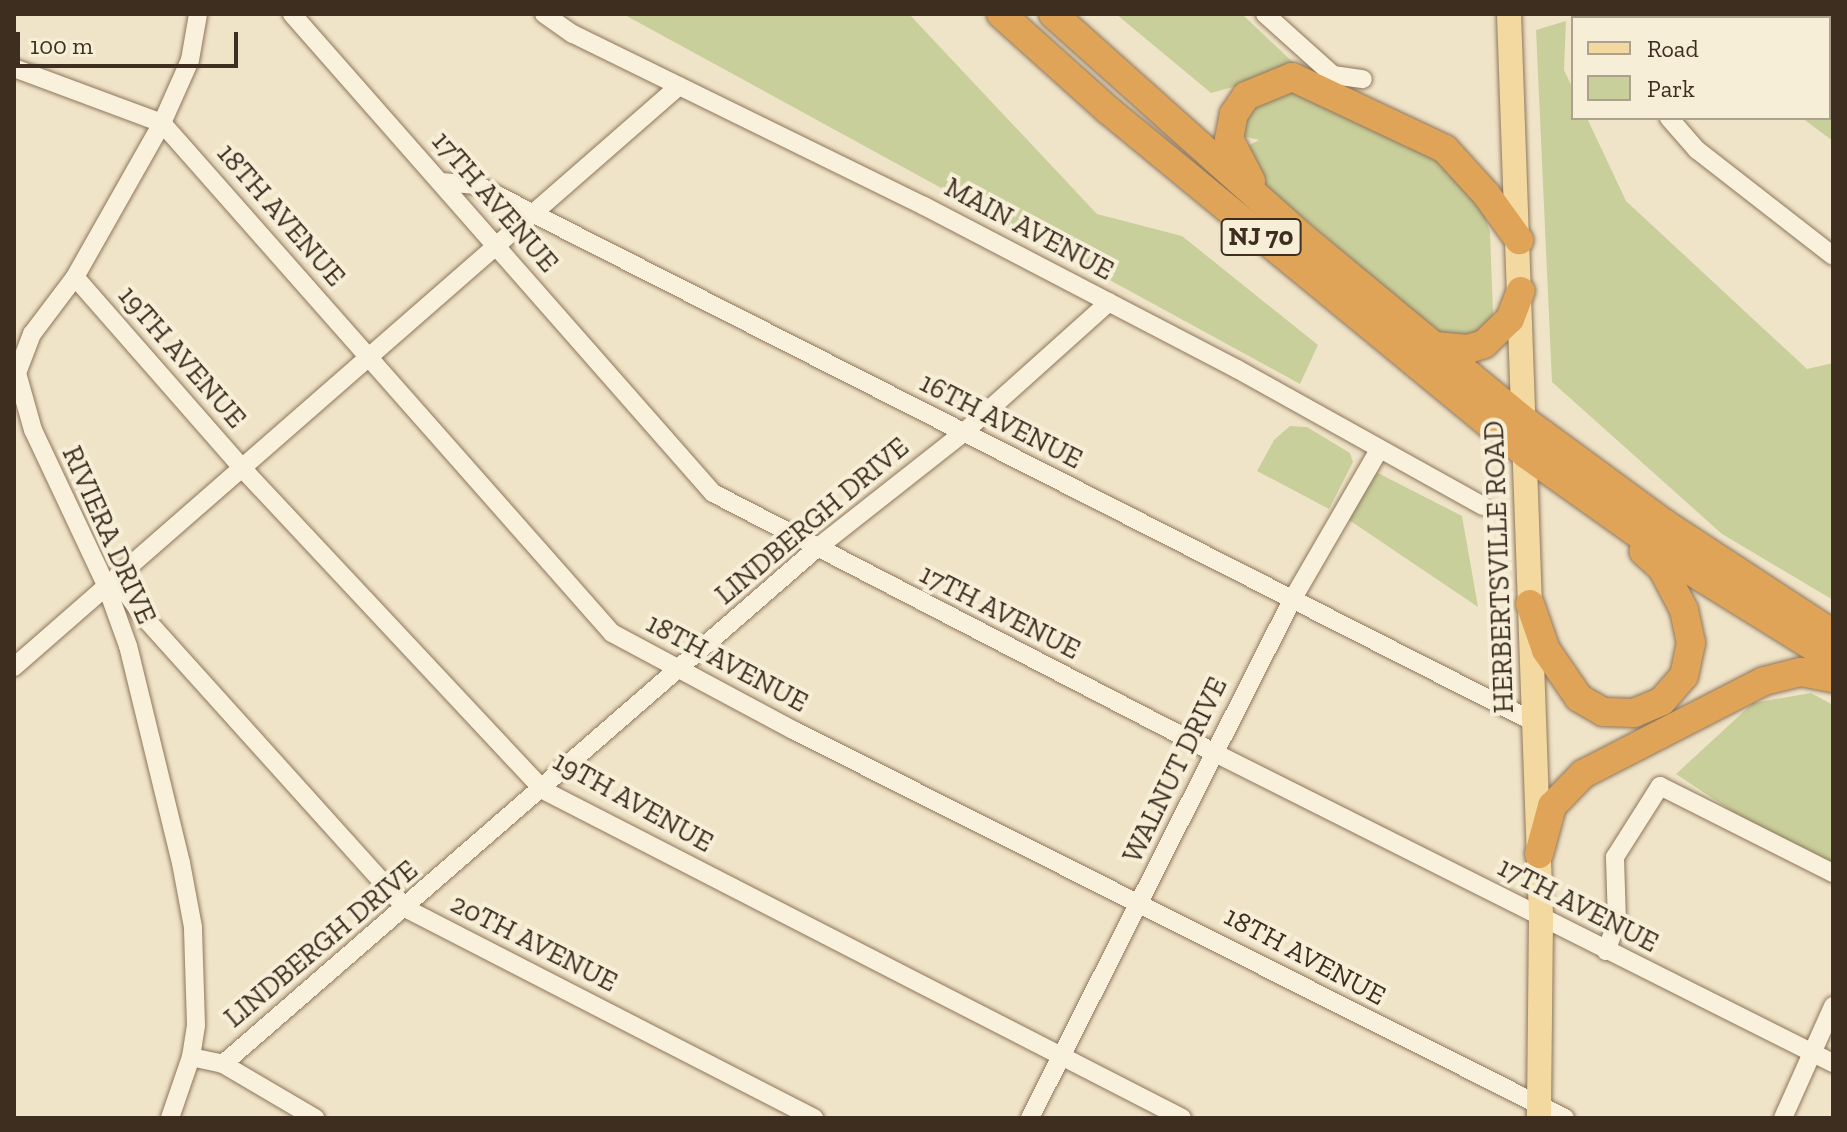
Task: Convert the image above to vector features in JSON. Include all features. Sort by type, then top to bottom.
[{"type":"highway","name":"NJ 70","points":[[1001,14],[1120,120],[1527,455],[1683,566],[1833,659]]},
{"type":"highway","name":"NJ 70","points":[[1053,14],[1306,240],[1525,421],[1665,524],[1833,634]]},
{"type":"highway","points":[[1306,240],[1243,174],[1229,139],[1234,114],[1246,96],[1292,77],[1445,149],[1486,194],[1519,240]]},
{"type":"highway","points":[[1435,346],[1468,349],[1484,344],[1505,326],[1521,291]]},
{"type":"highway","points":[[1530,604],[1560,677],[1579,698],[1603,712],[1634,713],[1662,701],[1684,676],[1691,643],[1684,610],[1662,568],[1568,484]]},
{"type":"highway","points":[[1539,854],[1552,806],[1583,774],[1764,681],[1801,672],[1833,678]]},
{"type":"main road","name":"HERBERTSVILLE ROAD","points":[[1509,14],[1541,918],[1540,1112]]},
{"type":"street","name":"RIVIERA DRIVE","points":[[170,1118],[191,1057],[197,984],[193,927],[111,582],[33,430],[17,373],[32,334],[75,277],[162,123],[190,60],[198,14]]},
{"type":"street","name":"17TH AVENUE","points":[[292,14],[713,493],[1213,752],[1833,1063]]},
{"type":"street","name":"MAIN AVENUE","points":[[544,14],[573,34],[1109,302],[1483,506]]},
{"type":"street","points":[[1272,16],[1333,75],[1363,79]]},
{"type":"street","name":"18TH AVENUE","points":[[14,68],[162,123],[612,633],[677,671],[1141,902],[1540,1112],[1565,1118]]},
{"type":"street","points":[[14,667],[679,86]]},
{"type":"street","points":[[1671,120],[1697,150],[1833,256]]},
{"type":"street","name":"16TH AVENUE","points":[[441,182],[477,185],[1534,722]]},
{"type":"street","name":"19TH AVENUE","points":[[75,277],[242,468],[543,790],[1182,1118]]},
{"type":"street","name":"LINDBERGH DRIVE","points":[[223,1064],[407,909],[817,548],[963,433],[1109,302]]},
{"type":"street","name":"WALNUT DRIVE","points":[[1030,1118],[1292,600],[1379,450]]},
{"type":"street","name":"20TH AVENUE","points":[[111,582],[407,909],[814,1118]]},
{"type":"street","points":[[1606,951],[1617,922],[1615,857],[1660,786],[1833,873]]},
{"type":"street","points":[[1783,1118],[1809,1051],[1833,1006]]},
{"type":"street","points":[[191,1057],[223,1064],[309,1117]]},
{"type":"green space","points":[[623,14],[909,14],[1097,214],[1182,236],[1318,345],[1300,384]]},
{"type":"green space","points":[[1116,14],[1242,14],[1300,69],[1211,93]]},
{"type":"green space","points":[[1833,14],[1833,141],[1805,120],[1831,120],[1831,16],[1674,16]]},
{"type":"green space","points":[[1566,21],[1564,70],[1571,85],[1571,120],[1588,120],[1626,201],[1807,369],[1833,363],[1833,600],[1722,534],[1552,382],[1536,30]]},
{"type":"green space","points":[[1281,90],[1308,93],[1451,168],[1482,207],[1490,232],[1493,314],[1485,334],[1448,341],[1261,182],[1242,149],[1259,140],[1242,136],[1243,125],[1255,104]]},
{"type":"green space","points":[[1290,426],[1307,427],[1350,453],[1353,462],[1329,509],[1257,471],[1274,440]]},
{"type":"green space","points":[[1374,471],[1462,516],[1478,607],[1349,520]]},
{"type":"green space","points":[[1811,693],[1833,705],[1833,878],[1676,774],[1753,703]]}]
